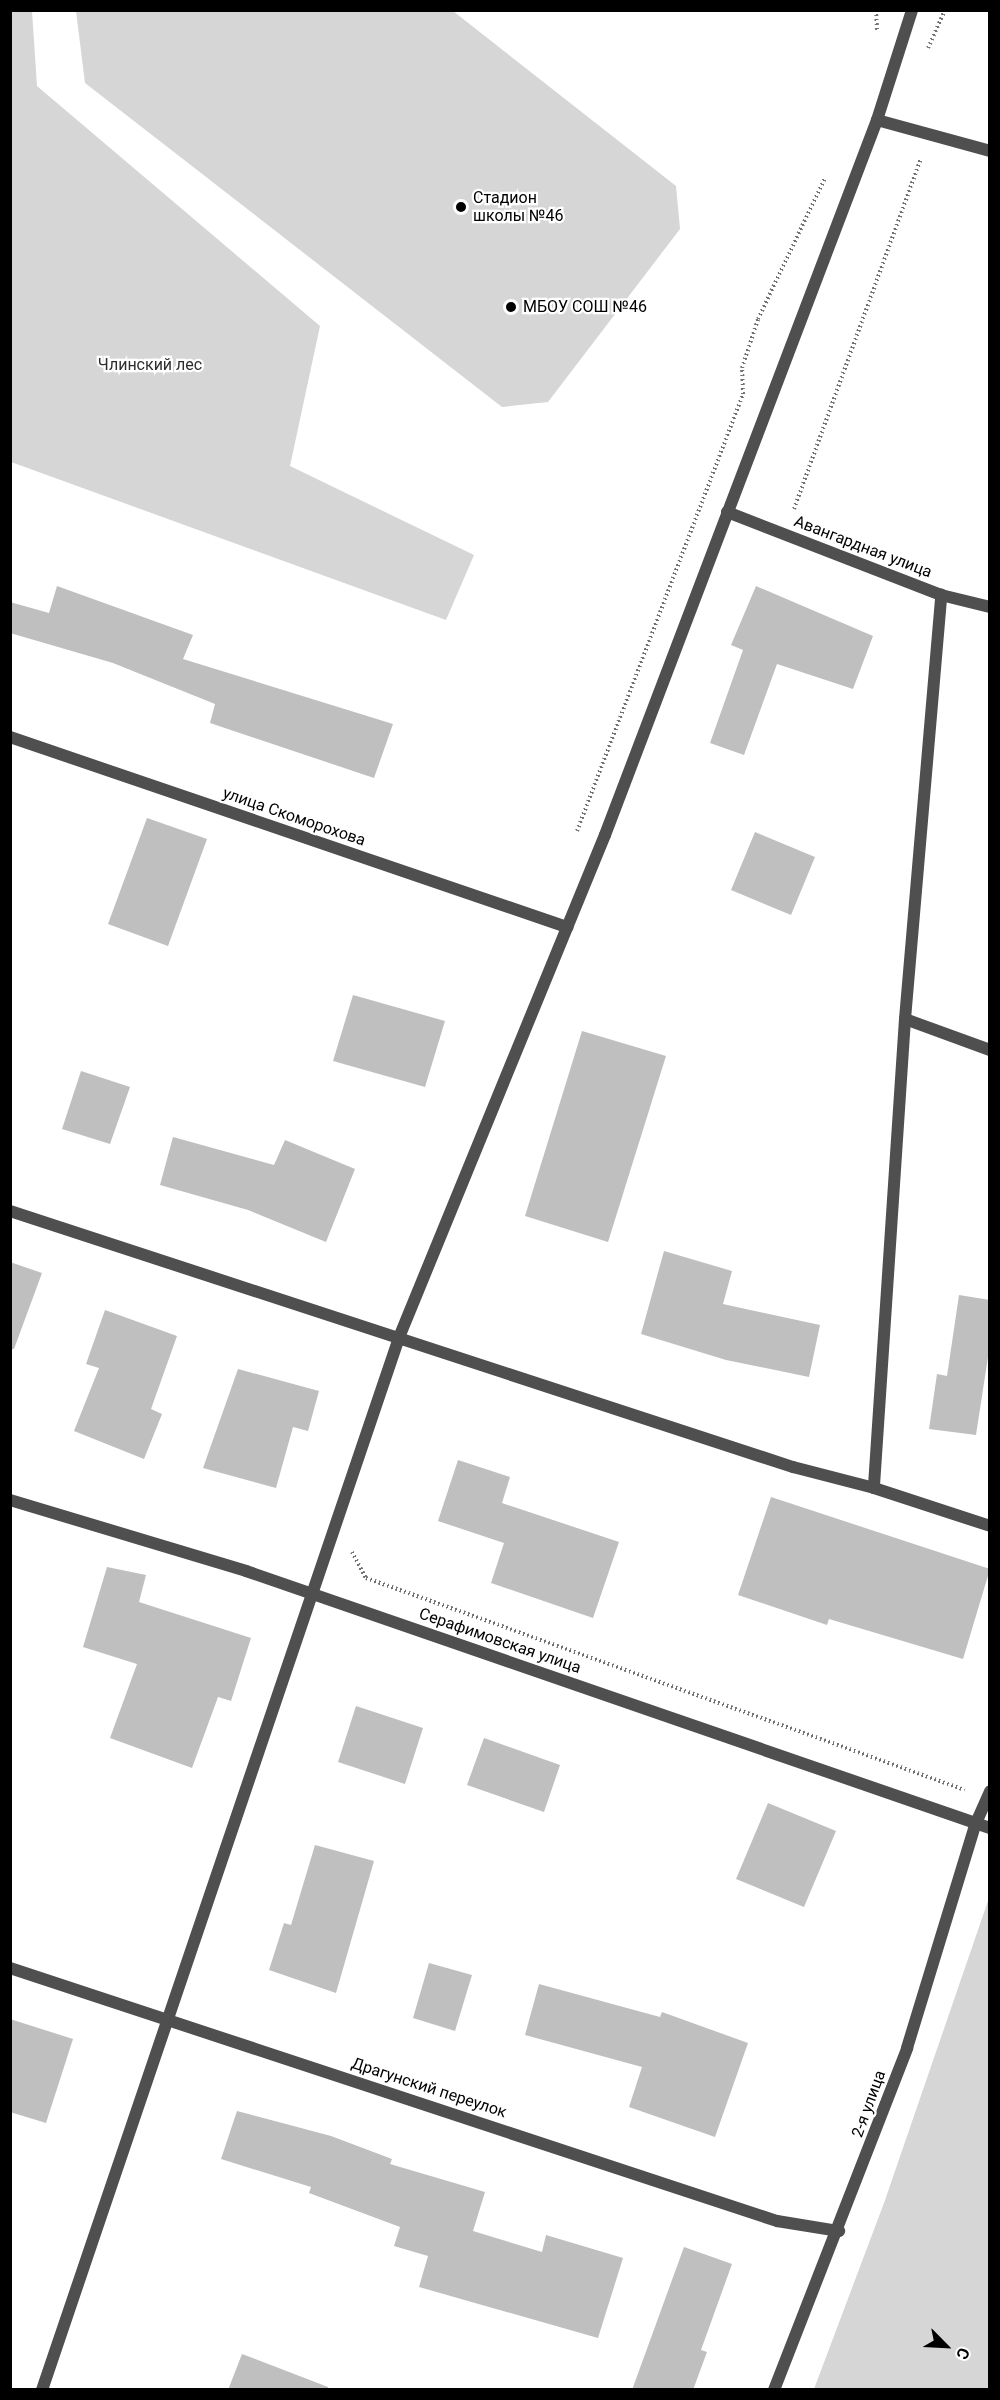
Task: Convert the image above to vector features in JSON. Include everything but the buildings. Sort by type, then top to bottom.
[{"type":"street","points":[[42,2390],[168,2018],[316,1596],[400,1335],[567,927],[877,120],[912,10]]},
{"type":"street","points":[[877,120],[990,151]]},
{"type":"street","name":"Авангардная улица","points":[[727,512],[941,595],[990,607]]},
{"type":"street","points":[[874,1488],[905,1019],[941,595]]},
{"type":"street","name":"улица Скоморохова","points":[[10,738],[567,927]]},
{"type":"street","points":[[905,1019],[990,1050]]},
{"type":"street","points":[[10,1211],[400,1335],[793,1467],[874,1488],[990,1526]]},
{"type":"street","name":"Серафимовская улица","points":[[10,1500],[316,1596],[990,1828]]},
{"type":"street","name":"2-я улица","points":[[774,2390],[839,2231],[907,2048],[976,1823],[988,1795]]},
{"type":"street","name":"Драгунский переулок","points":[[10,1968],[168,2018],[777,2221],[839,2231]]},
{"type":"path","points":[[876,10],[878,41]]},
{"type":"path","points":[[924,59],[945,10]]},
{"type":"path","points":[[794,509],[930,134]]},
{"type":"path","points":[[572,844],[743,394],[742,368],[758,319],[831,166]]},
{"type":"path","points":[[335,1535],[345,1539],[366,1578],[988,1795]]},
{"type":"green space","name":"Члинский лес","points":[[10,11],[32,11],[37,86],[320,326],[290,466],[474,555],[446,620],[11,462]]},
{"type":"green space","name":"Стадион школы №46","points":[[76,11],[453,11],[676,186],[680,229],[548,402],[502,407],[85,83]]},
{"type":"green space","points":[[989,1898],[989,2389],[814,2389],[884,2203]]},
{"type":"place","name":"Стадион школы №46","points":[[461,207]]},
{"type":"place","name":"МБОУ СОШ №46","points":[[511,307]]}]
